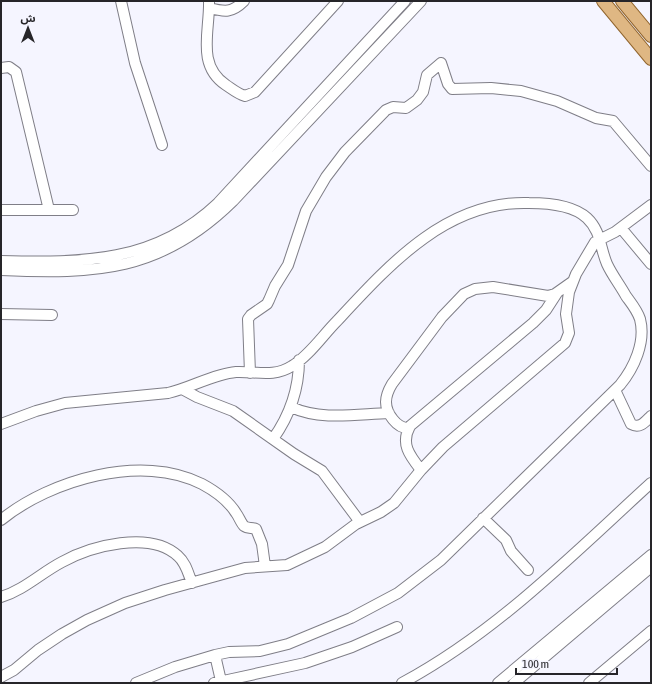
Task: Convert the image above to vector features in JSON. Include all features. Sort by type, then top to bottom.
[{"type":"main road","points":[[603,1],[651,59]]},
{"type":"main road","points":[[622,1],[651,36]]},
{"type":"street","points":[[121,1],[136,63],[162,145]]},
{"type":"street","points":[[244,1],[236,9],[229,12],[209,5],[206,45],[210,66],[222,82],[245,96],[255,92],[338,1]]},
{"type":"street","points":[[1,261],[67,262],[102,259],[151,247],[184,230],[218,203],[405,1]]},
{"type":"street","points":[[1,270],[68,273],[110,268],[150,257],[194,234],[222,212],[233,201],[421,1]]},
{"type":"street","points":[[250,373],[248,319],[267,304],[275,286],[288,265],[306,211],[319,188],[345,152],[386,110],[393,108],[406,108],[417,100],[423,92],[426,75],[441,63],[448,84],[452,89],[491,88],[521,91],[557,101],[596,118],[614,121],[651,166]]},
{"type":"street","points":[[1,68],[9,67],[16,72],[49,210]]},
{"type":"street","points":[[1,424],[36,411],[65,403],[159,395],[184,390],[225,374],[275,373],[288,368],[300,360],[359,297],[406,252],[466,213],[485,207],[509,203],[534,203],[558,206],[577,212],[588,218],[596,229],[607,264],[638,313],[641,329],[634,363],[628,375],[615,390],[427,572],[398,593],[367,611],[309,636],[267,650],[229,652],[215,655],[175,667],[136,683]]},
{"type":"street","points":[[1,677],[14,670],[50,642],[87,620],[125,603],[245,568],[280,566],[293,563],[328,545],[360,522],[381,512],[394,503],[421,470],[443,447],[565,343],[569,333],[566,307],[572,282],[595,242],[621,228],[651,205]]},
{"type":"street","points":[[1,210],[73,210]]},
{"type":"street","points":[[621,228],[651,264]]},
{"type":"street","points":[[421,470],[407,449],[405,440],[409,428],[415,421],[533,323],[546,310],[557,293],[572,282]]},
{"type":"street","points":[[409,428],[399,426],[389,413],[386,405],[386,398],[392,384],[442,317],[464,294],[481,288],[493,287],[512,289],[544,296],[557,293]]},
{"type":"street","points":[[1,314],[52,315]]},
{"type":"street","points":[[273,439],[291,407],[298,379],[300,360]]},
{"type":"street","points":[[184,390],[196,397],[233,411],[327,475],[360,522]]},
{"type":"street","points":[[615,390],[631,424],[636,426],[641,425],[651,416]]},
{"type":"street","points":[[291,407],[320,415],[389,413]]},
{"type":"street","points":[[1,520],[31,499],[80,480],[122,472],[167,473],[183,476],[202,484],[228,502],[244,525],[256,530],[263,552],[265,566]]},
{"type":"street","points":[[402,683],[454,652],[514,608],[651,483]]},
{"type":"street","points":[[483,518],[506,540],[511,551],[528,570]]},
{"type":"street","points":[[1,597],[17,590],[74,556],[106,545],[126,542],[152,545],[174,553],[184,564],[192,583]]},
{"type":"street","points":[[498,683],[651,555]]},
{"type":"street","points":[[514,683],[651,567]]},
{"type":"street","points":[[215,655],[218,682],[262,674],[305,663],[352,647],[397,628]]},
{"type":"street","points":[[589,683],[651,631]]}]
